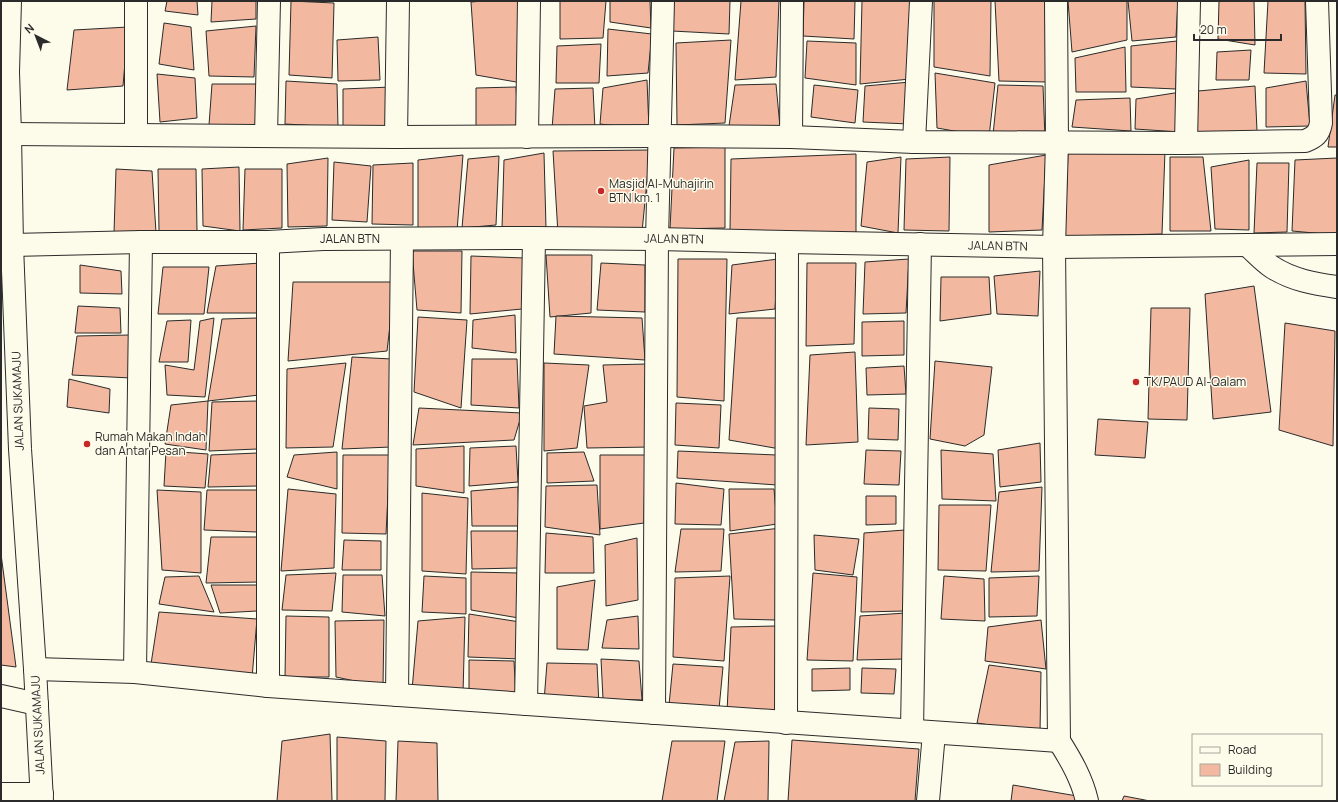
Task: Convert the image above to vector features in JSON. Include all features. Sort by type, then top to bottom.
[{"type":"street","name":"JALAN SUKAMAJU","points":[[10,1],[4,72],[10,134],[12,245],[20,449],[42,797]]},
{"type":"street","points":[[136,1],[136,135]]},
{"type":"street","points":[[266,136],[269,1]]},
{"type":"street","points":[[396,137],[398,1]]},
{"type":"street","points":[[527,137],[529,1]]},
{"type":"street","points":[[654,713],[657,239],[663,1]]},
{"type":"street","points":[[791,137],[792,1]]},
{"type":"street","points":[[914,142],[921,1]]},
{"type":"street","points":[[1056,1],[1054,247],[1059,741],[1083,786],[1087,801]]},
{"type":"street","points":[[1186,143],[1189,1]]},
{"type":"street","points":[[10,134],[396,137],[791,137],[914,142],[1186,143],[1305,141],[1314,137],[1320,131],[1321,123],[1317,1]]},
{"type":"street","points":[[526,704],[534,238]]},
{"type":"street","name":"JALAN BTN","points":[[12,245],[141,242],[268,242],[323,239],[534,238],[1054,247],[1337,244]]},
{"type":"street","points":[[397,695],[402,239]]},
{"type":"street","points":[[135,672],[141,242]]},
{"type":"street","points":[[268,242],[268,686]]},
{"type":"street","points":[[786,723],[787,242]]},
{"type":"street","points":[[912,731],[920,244]]},
{"type":"street","points":[[1247,245],[1272,267],[1288,276],[1309,283],[1337,287]]},
{"type":"street","points":[[35,669],[135,672],[268,686],[1059,741]]},
{"type":"street","points":[[1,696],[37,704]]},
{"type":"street","points":[[928,801],[934,733]]},
{"type":"street","points":[[1,794],[42,797]]},
{"type":"building","points":[[167,1],[197,1],[198,15],[165,11]]},
{"type":"building","points":[[212,1],[256,1],[256,19],[211,22]]},
{"type":"building","points":[[291,1],[334,3],[332,78],[289,75]]},
{"type":"building","points":[[521,1],[522,83],[476,75],[471,2]]},
{"type":"building","points":[[560,1],[606,1],[603,38],[560,39]]},
{"type":"building","points":[[610,1],[650,1],[651,28],[610,22]]},
{"type":"building","points":[[673,1],[730,1],[729,34],[672,31]]},
{"type":"building","points":[[741,1],[779,1],[776,77],[735,80]]},
{"type":"building","points":[[804,1],[855,1],[854,39],[803,36]]},
{"type":"building","points":[[862,1],[910,1],[910,79],[860,84]]},
{"type":"building","points":[[934,1],[991,1],[990,76],[934,67]]},
{"type":"building","points":[[995,1],[1047,1],[1047,82],[999,81]]},
{"type":"building","points":[[1068,1],[1127,1],[1127,40],[1072,52]]},
{"type":"building","points":[[1128,1],[1178,1],[1176,37],[1132,41]]},
{"type":"building","points":[[1219,1],[1254,1],[1255,45],[1218,39]]},
{"type":"building","points":[[1268,1],[1305,1],[1306,74],[1264,73]]},
{"type":"building","points":[[164,23],[191,27],[194,70],[159,64]]},
{"type":"building","points":[[256,26],[254,77],[209,76],[206,31]]},
{"type":"building","points":[[128,27],[123,86],[67,90],[74,30]]},
{"type":"building","points":[[608,29],[652,34],[648,73],[607,76]]},
{"type":"building","points":[[378,37],[380,80],[338,81],[337,40]]},
{"type":"building","points":[[731,40],[725,123],[677,125],[676,43]]},
{"type":"building","points":[[807,41],[856,43],[856,85],[805,78]]},
{"type":"building","points":[[1177,41],[1176,89],[1131,87],[1131,46]]},
{"type":"building","points":[[601,44],[599,83],[556,83],[557,46]]},
{"type":"building","points":[[1125,47],[1126,92],[1076,92],[1075,58]]},
{"type":"building","points":[[1251,50],[1249,80],[1216,80],[1217,52]]},
{"type":"building","points":[[935,73],[995,83],[989,137],[937,128]]},
{"type":"building","points":[[157,74],[195,78],[197,118],[160,122]]},
{"type":"building","points":[[647,80],[649,130],[600,124],[603,88]]},
{"type":"building","points":[[286,81],[337,84],[338,127],[285,124]]},
{"type":"building","points":[[1306,81],[1310,126],[1266,127],[1266,88]]},
{"type":"building","points":[[910,82],[909,124],[863,122],[865,86]]},
{"type":"building","points":[[212,84],[260,84],[260,127],[209,125]]},
{"type":"building","points":[[776,84],[780,127],[729,126],[735,85]]},
{"type":"building","points":[[814,85],[858,90],[855,123],[811,117]]},
{"type":"building","points":[[998,85],[1043,86],[1045,138],[993,135]]},
{"type":"building","points":[[1255,86],[1257,131],[1197,136],[1198,91]]},
{"type":"building","points":[[391,87],[391,128],[343,127],[343,89]]},
{"type":"building","points":[[516,87],[518,126],[476,128],[476,88]]},
{"type":"building","points":[[593,88],[595,129],[552,129],[555,89]]},
{"type":"building","points":[[1181,92],[1180,132],[1135,129],[1136,99]]},
{"type":"building","points":[[1335,95],[1337,95],[1337,147],[1328,147]]},
{"type":"building","points":[[1130,98],[1131,131],[1072,127],[1076,100]]},
{"type":"building","points":[[725,147],[725,228],[670,229],[674,148]]},
{"type":"building","name":"Masjid Al-Muhajirin BTN km. 1","points":[[650,150],[642,232],[558,234],[553,151]]},
{"type":"building","points":[[1165,151],[1162,234],[1065,236],[1068,153]]},
{"type":"building","points":[[544,153],[546,228],[502,229],[504,160]]},
{"type":"building","points":[[856,154],[856,233],[730,232],[731,159]]},
{"type":"building","points":[[463,155],[457,231],[418,228],[418,160]]},
{"type":"building","points":[[1046,155],[1042,230],[989,232],[989,165]]},
{"type":"building","points":[[499,156],[496,225],[462,228],[468,159]]},
{"type":"building","points":[[901,157],[898,233],[861,226],[867,162]]},
{"type":"building","points":[[950,157],[949,231],[904,230],[906,159]]},
{"type":"building","points":[[1170,157],[1203,157],[1211,231],[1170,231]]},
{"type":"building","points":[[328,158],[327,226],[288,227],[287,164]]},
{"type":"building","points":[[1337,158],[1337,235],[1292,231],[1295,160]]},
{"type":"building","points":[[1249,160],[1249,230],[1215,229],[1211,167]]},
{"type":"building","points":[[334,162],[371,166],[367,222],[332,220]]},
{"type":"building","points":[[413,163],[413,225],[372,224],[373,165]]},
{"type":"building","points":[[1257,163],[1289,163],[1287,232],[1254,233]]},
{"type":"building","points":[[239,167],[240,231],[203,226],[202,169]]},
{"type":"building","points":[[116,169],[152,171],[156,232],[114,233]]},
{"type":"building","points":[[158,169],[196,169],[197,231],[159,231]]},
{"type":"building","points":[[245,169],[282,169],[282,228],[243,230]]},
{"type":"building","points":[[412,251],[462,251],[461,313],[417,310]]},
{"type":"building","points":[[546,255],[592,255],[591,313],[550,317]]},
{"type":"building","points":[[471,256],[524,258],[522,309],[470,314]]},
{"type":"building","points":[[678,259],[727,259],[724,401],[677,397]]},
{"type":"building","points":[[778,259],[775,309],[729,314],[732,265]]},
{"type":"building","points":[[909,259],[906,313],[863,314],[865,262]]},
{"type":"building","points":[[261,263],[258,313],[207,313],[216,266]]},
{"type":"building","points":[[601,263],[645,265],[645,312],[597,310]]},
{"type":"building","points":[[807,263],[856,263],[854,344],[806,346]]},
{"type":"building","points":[[80,265],[121,271],[122,294],[80,293]]},
{"type":"building","points":[[163,267],[209,267],[204,314],[158,314]]},
{"type":"building","points":[[1040,271],[1038,316],[997,314],[994,276]]},
{"type":"building","points":[[941,277],[989,277],[991,314],[940,321]]},
{"type":"building","points":[[293,282],[395,282],[387,351],[288,361]]},
{"type":"building","points":[[1254,286],[1271,412],[1213,419],[1205,294]]},
{"type":"building","points":[[78,306],[120,308],[121,333],[75,333]]},
{"type":"building","points":[[1151,308],[1190,308],[1187,420],[1148,419]]},
{"type":"building","points":[[515,315],[516,353],[472,348],[473,320]]},
{"type":"building","points":[[556,316],[642,318],[645,360],[554,354]]},
{"type":"building","points":[[418,317],[467,320],[461,408],[414,392]]},
{"type":"building","points":[[214,318],[205,397],[167,395],[165,365],[194,370],[200,321]]},
{"type":"building","points":[[257,318],[259,395],[208,401],[222,319]]},
{"type":"building","points":[[737,318],[779,318],[780,449],[729,440]]},
{"type":"building","points":[[191,320],[188,362],[159,362],[167,321]]},
{"type":"building","points":[[904,321],[904,355],[862,356],[862,322]]},
{"type":"building","points":[[1285,323],[1335,331],[1333,446],[1279,430]]},
{"type":"building","points":[[130,335],[131,378],[72,375],[77,336]]},
{"type":"building","points":[[855,352],[858,442],[806,445],[810,355]]},
{"type":"building","points":[[352,357],[392,359],[391,447],[342,449]]},
{"type":"building","points":[[472,359],[517,359],[519,408],[471,405]]},
{"type":"building","points":[[935,361],[992,367],[984,435],[965,446],[930,439]]},
{"type":"building","points":[[346,363],[333,447],[286,448],[287,369]]},
{"type":"building","points":[[544,363],[589,365],[577,448],[544,451]]},
{"type":"building","points":[[647,364],[651,447],[587,448],[584,406],[607,402],[603,365]]},
{"type":"building","points":[[904,366],[906,394],[867,395],[866,368]]},
{"type":"building","points":[[69,379],[110,389],[109,413],[67,407]]},
{"type":"building","points":[[208,401],[206,450],[165,444],[171,405]]},
{"type":"building","points":[[258,401],[258,449],[209,451],[212,402]]},
{"type":"building","points":[[676,403],[721,405],[719,448],[675,445]]},
{"type":"building","points":[[419,408],[522,413],[514,440],[413,445]]},
{"type":"building","points":[[869,408],[899,409],[898,440],[868,439]]},
{"type":"building","points":[[1098,419],[1148,422],[1145,458],[1095,455]]},
{"type":"building","points":[[1040,443],[1041,482],[1000,487],[998,450]]},
{"type":"building","points":[[464,446],[464,493],[416,486],[416,449]]},
{"type":"building","points":[[516,446],[518,482],[469,486],[470,448]]},
{"type":"building","points":[[866,450],[901,451],[899,485],[864,484]]},
{"type":"building","points":[[941,450],[993,454],[996,501],[942,499]]},
{"type":"building","points":[[166,451],[208,454],[205,488],[164,486]]},
{"type":"building","points":[[678,451],[777,455],[777,485],[677,478]]},
{"type":"building","points":[[337,452],[337,489],[287,477],[294,455]]},
{"type":"building","points":[[584,452],[594,481],[547,483],[547,453]]},
{"type":"building","points":[[258,453],[258,486],[208,487],[211,455]]},
{"type":"building","points":[[343,455],[390,455],[386,534],[342,533]]},
{"type":"building","points":[[600,455],[645,455],[644,523],[600,529]]},
{"type":"building","points":[[676,483],[724,489],[721,525],[675,524]]},
{"type":"building","points":[[597,485],[600,535],[545,527],[546,486]]},
{"type":"building","points":[[518,487],[519,526],[472,526],[471,491]]},
{"type":"building","points":[[1042,487],[1039,571],[991,572],[999,492]]},
{"type":"building","points":[[288,489],[336,494],[334,568],[281,571]]},
{"type":"building","points":[[729,489],[774,489],[777,524],[730,531]]},
{"type":"building","points":[[157,490],[201,492],[201,573],[162,570]]},
{"type":"building","points":[[207,490],[259,490],[257,532],[204,530]]},
{"type":"building","points":[[422,493],[468,498],[466,574],[422,571]]},
{"type":"building","points":[[866,496],[896,496],[896,524],[866,525]]},
{"type":"building","points":[[939,505],[991,505],[986,571],[938,570]]},
{"type":"building","points":[[781,528],[776,620],[734,619],[729,534]]},
{"type":"building","points":[[681,529],[724,529],[721,571],[675,572]]},
{"type":"building","points":[[905,530],[905,611],[861,612],[864,533]]},
{"type":"building","points":[[471,531],[519,531],[518,568],[472,569]]},
{"type":"building","points":[[546,533],[593,537],[594,573],[545,573]]},
{"type":"building","points":[[814,535],[859,539],[853,575],[815,570]]},
{"type":"building","points":[[211,537],[257,537],[260,582],[206,583]]},
{"type":"building","points":[[637,538],[638,600],[606,606],[605,545]]},
{"type":"building","points":[[344,540],[381,541],[381,570],[342,570]]},
{"type":"building","points":[[1,554],[16,667],[1,665]]},
{"type":"building","points":[[471,572],[519,573],[519,618],[471,610]]},
{"type":"building","points":[[336,573],[332,611],[282,610],[286,575]]},
{"type":"building","points":[[813,573],[857,577],[853,661],[807,660]]},
{"type":"building","points":[[343,575],[382,575],[385,616],[342,612]]},
{"type":"building","points":[[199,576],[214,612],[159,604],[165,577]]},
{"type":"building","points":[[424,576],[466,578],[466,614],[422,612]]},
{"type":"building","points":[[730,576],[724,661],[673,657],[675,578]]},
{"type":"building","points":[[944,576],[984,579],[985,621],[941,619]]},
{"type":"building","points":[[1039,576],[1037,616],[989,617],[989,578]]},
{"type":"building","points":[[595,580],[588,650],[557,649],[557,587]]},
{"type":"building","points":[[211,585],[259,585],[257,611],[220,613]]},
{"type":"building","points":[[159,612],[257,619],[252,678],[151,664]]},
{"type":"building","points":[[906,613],[906,659],[857,660],[860,616]]},
{"type":"building","points":[[469,614],[520,622],[521,659],[468,657]]},
{"type":"building","points":[[286,616],[329,617],[329,677],[285,677]]},
{"type":"building","points":[[638,616],[639,649],[602,648],[607,620]]},
{"type":"building","points":[[465,617],[463,694],[412,690],[418,621]]},
{"type":"building","points":[[384,620],[383,687],[336,677],[335,621]]},
{"type":"building","points":[[1041,620],[1046,669],[985,661],[988,627]]},
{"type":"building","points":[[776,626],[778,715],[727,712],[731,627]]},
{"type":"building","points":[[601,659],[639,661],[642,700],[603,699]]},
{"type":"building","points":[[469,660],[514,661],[516,697],[469,694]]},
{"type":"building","points":[[547,663],[597,664],[599,705],[544,701]]},
{"type":"building","points":[[673,664],[723,667],[719,709],[669,705]]},
{"type":"building","points":[[989,665],[1041,672],[1040,733],[977,723]]},
{"type":"building","points":[[850,668],[850,690],[812,691],[812,669]]},
{"type":"building","points":[[862,668],[896,669],[894,694],[861,693]]},
{"type":"building","points":[[330,734],[332,801],[277,801],[282,741]]},
{"type":"building","points":[[337,737],[386,741],[385,801],[337,801]]},
{"type":"building","points":[[792,740],[919,749],[915,801],[788,801]]},
{"type":"building","points":[[398,741],[437,743],[438,801],[396,801]]},
{"type":"building","points":[[672,741],[725,741],[717,801],[662,801]]},
{"type":"building","points":[[769,741],[768,801],[724,801],[735,742]]},
{"type":"building","points":[[1013,785],[1077,796],[1076,801],[1011,801]]},
{"type":"building","points":[[1124,796],[1150,801],[1122,801]]},
{"type":"place","name":"Masjid Al-Muhajirin BTN km. 1","points":[[601,191]]},
{"type":"place","name":"TK/PAUD Al-Qalam","points":[[1136,382]]},
{"type":"place","name":"Rumah Makan Indah dan Antar Pesan","points":[[87,444]]}]
